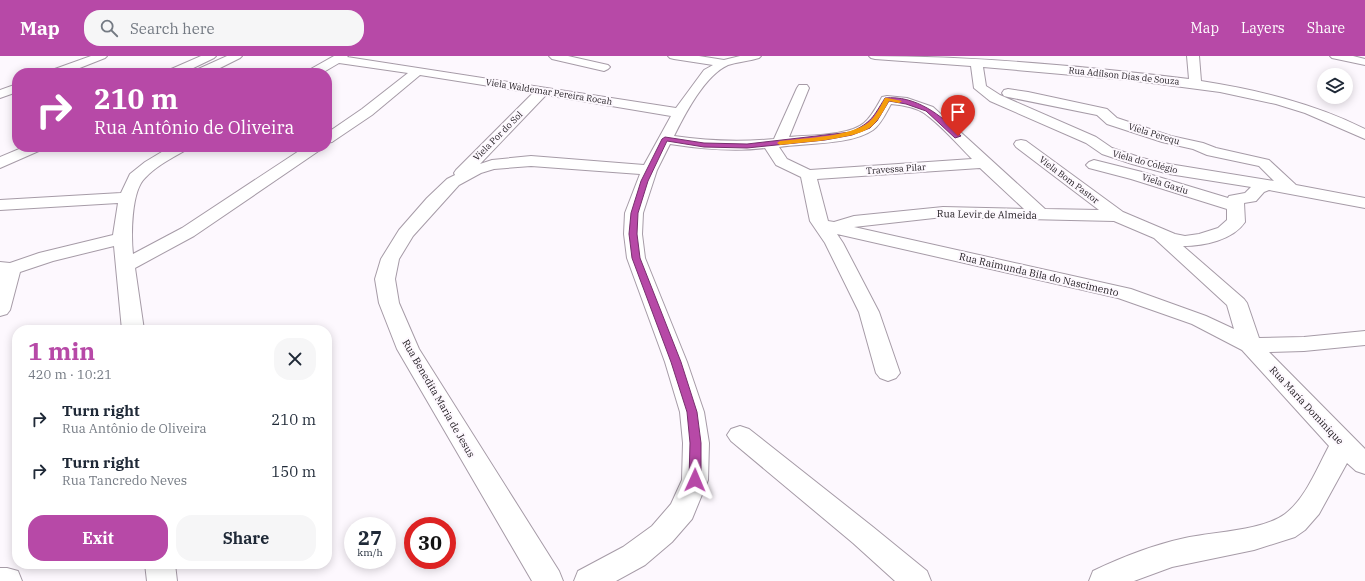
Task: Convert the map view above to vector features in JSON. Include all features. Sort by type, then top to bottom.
[{"type":"street","points":[[69,68],[101,56]]},
{"type":"street","points":[[184,68],[210,56]]},
{"type":"street","points":[[211,68],[236,56]]},
{"type":"street","points":[[555,56],[604,67]]},
{"type":"street","points":[[674,56],[724,63]]},
{"type":"street","points":[[589,581],[634,556],[662,534],[682,511],[695,480],[696,443],[692,412],[676,362],[636,258],[633,234],[634,213],[649,170],[665,139],[679,113],[708,73],[724,63],[755,56]]},
{"type":"street","name":"Rua Adílson Dias de Souza","points":[[875,56],[954,59],[976,63],[1063,70],[1196,84],[1249,93],[1293,105],[1331,119],[1365,135]]},
{"type":"street","points":[[1193,56],[1196,84]]},
{"type":"street","points":[[1336,56],[1365,62]]},
{"type":"street","points":[[321,68],[340,57]]},
{"type":"street","name":"Viela Waldemar Pereira Rocah","points":[[340,57],[679,113]]},
{"type":"street","name":"Viela do Colégio","points":[[976,63],[980,88],[995,98],[1091,140],[1106,152],[1169,169],[1260,183]]},
{"type":"street","points":[[332,136],[367,112],[418,71]]},
{"type":"street","points":[[803,88],[774,144],[781,162],[808,175],[819,221],[828,227],[834,243],[869,312],[888,373]]},
{"type":"street","points":[[0,94],[12,90]]},
{"type":"street","name":"Viela Por do Sol","points":[[453,182],[543,91]]},
{"type":"street","name":"Viela Perequ","points":[[1008,93],[1102,112],[1112,121],[1167,139],[1198,146],[1212,152],[1264,163],[1292,189]]},
{"type":"street","points":[[665,139],[725,146],[774,144],[825,138],[859,131],[875,120],[887,100],[907,102],[928,110],[1040,214]]},
{"type":"street","name":"Viela Bom Pastor","points":[[1021,144],[1117,216]]},
{"type":"street","points":[[0,151],[12,145]]},
{"type":"street","points":[[0,163],[25,152]]},
{"type":"street","points":[[132,325],[122,238],[127,198],[136,177],[150,165],[172,152]]},
{"type":"street","points":[[126,265],[188,232],[308,152]]},
{"type":"street","name":"Rua Benedita Maria de Jesus","points":[[548,581],[408,349],[389,303],[385,279],[390,259],[405,234],[432,202],[453,182],[476,170],[492,165],[531,161],[649,170]]},
{"type":"street","name":"Travessa Pilar","points":[[808,175],[984,163]]},
{"type":"street","name":"Viela Gaxiu","points":[[1094,165],[1136,175],[1235,206]]},
{"type":"street","points":[[1117,216],[1159,234],[1185,241],[1201,239],[1224,232],[1236,222],[1235,200],[1250,197],[1258,189],[1260,183],[1365,203]]},
{"type":"street","points":[[0,206],[127,198]]},
{"type":"street","name":"Rua Levir de Almeida","points":[[828,227],[854,221],[943,212],[1117,216]]},
{"type":"street","name":"Rua Raimunda Bila do Nascimento","points":[[828,227],[1124,293],[1199,320],[1250,345]]},
{"type":"street","points":[[1159,234],[1237,303],[1250,345],[1304,344],[1365,338]]},
{"type":"street","points":[[0,310],[6,268],[122,238]]},
{"type":"street","name":"Rua Maria Dominique","points":[[1250,345],[1343,444],[1365,464]]},
{"type":"street","points":[[740,435],[863,535],[916,581]]},
{"type":"street","points":[[1104,581],[1171,554],[1275,533],[1295,522],[1322,485],[1343,444]]},
{"type":"street","points":[[161,569],[162,581]]},
{"type":"street","points":[[0,581],[7,581]]},
{"type":"slow traffic","points":[[780,143],[852,134],[868,127],[875,120],[887,100],[899,101]]},
{"type":"route","points":[[695,480],[696,443],[692,412],[676,362],[636,258],[633,234],[634,213],[644,181],[665,139],[704,145],[747,146],[852,134],[868,127],[875,120],[887,100],[907,102],[928,110],[958,136]]}]
